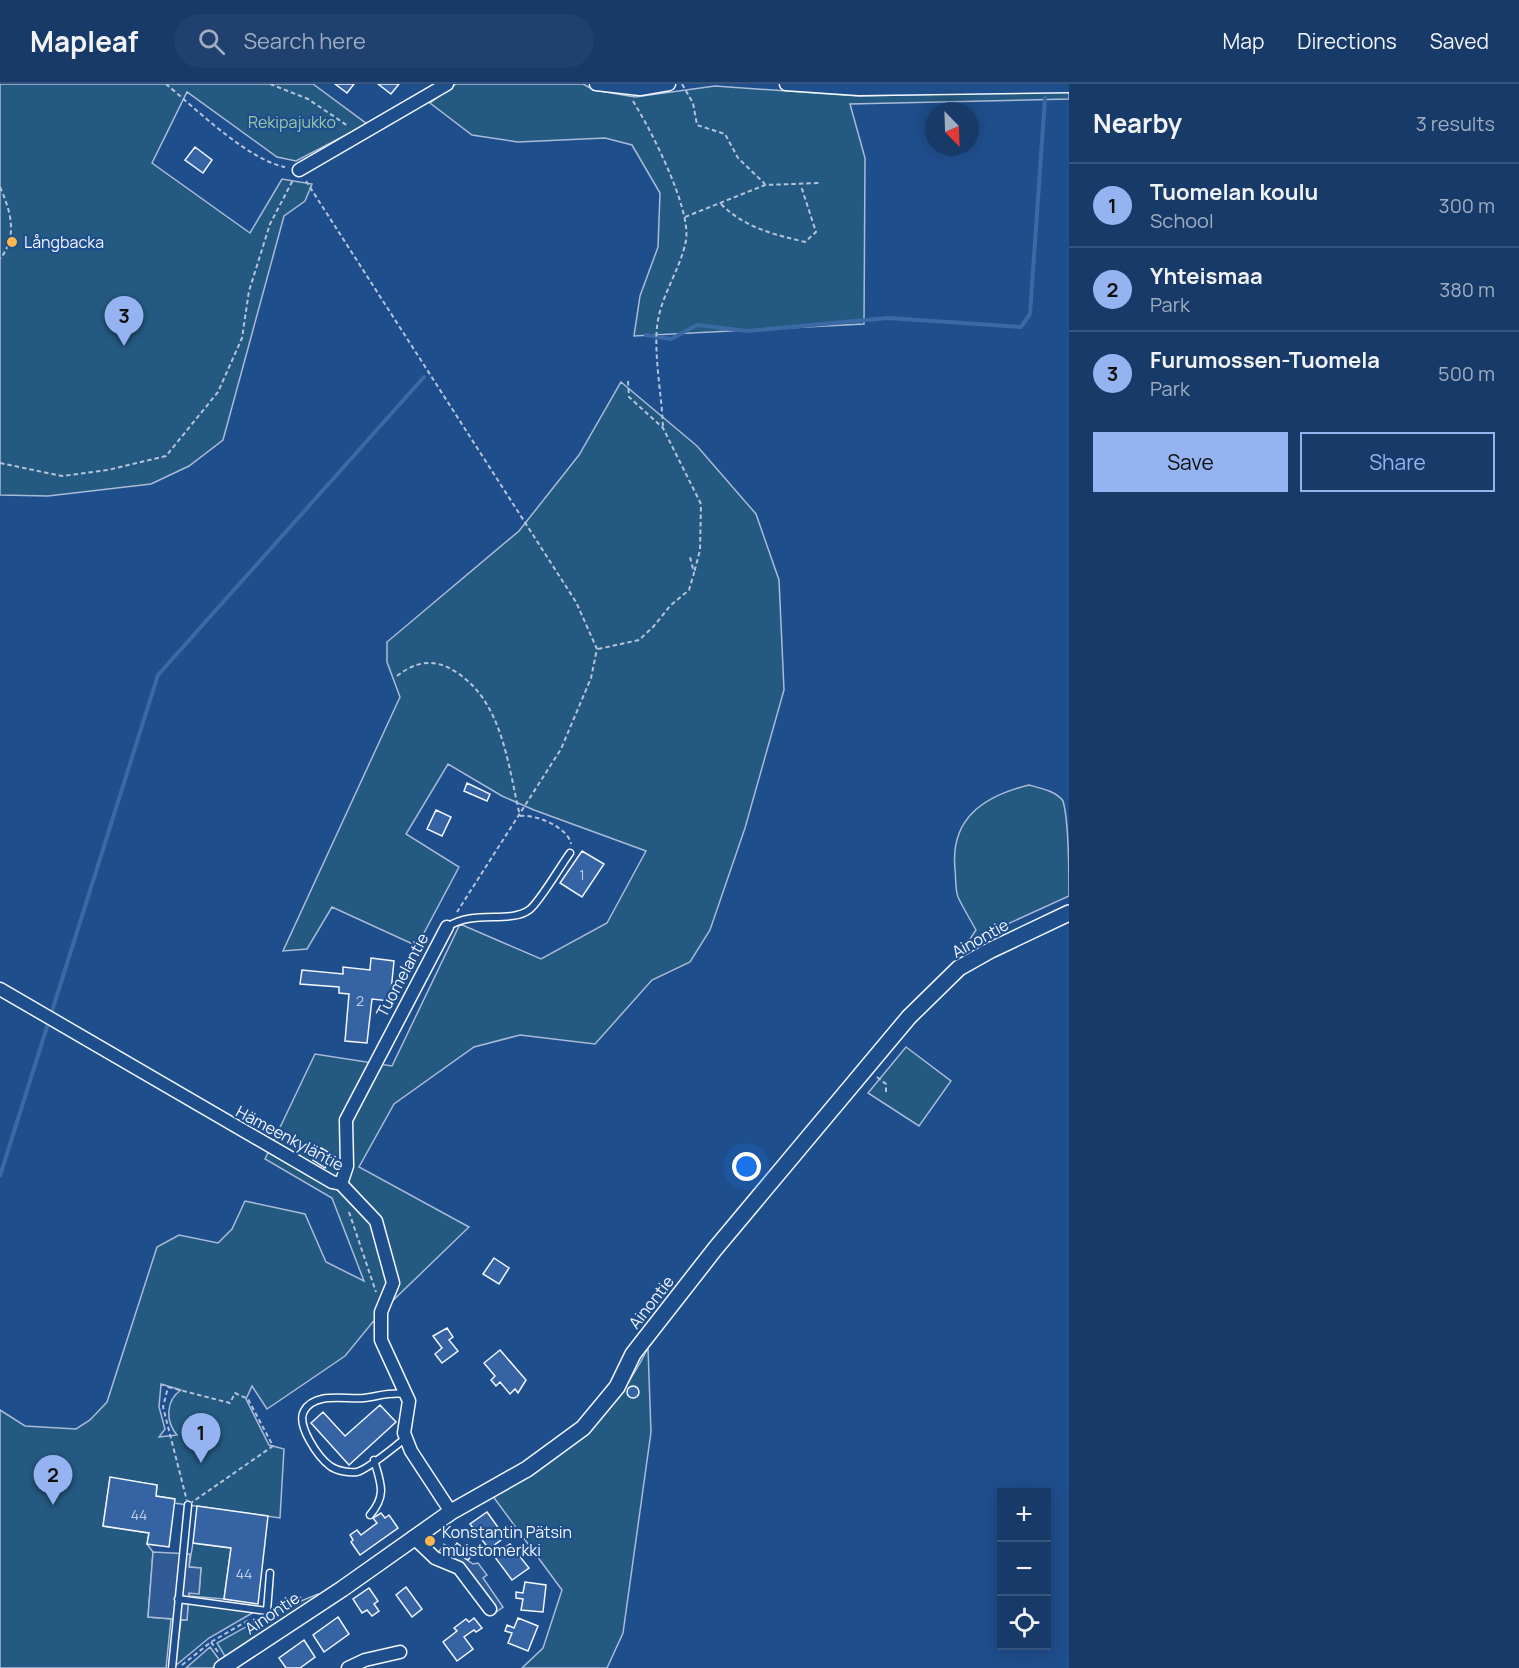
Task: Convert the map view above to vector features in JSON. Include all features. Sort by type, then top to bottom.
[{"type":"street","points":[[299,170],[447,84]]},
{"type":"street","points":[[596,84],[626,88],[669,84]]},
{"type":"street","points":[[786,84],[859,89],[1069,86]]},
{"type":"street","name":"Ainontie","points":[[222,1668],[342,1589],[413,1537],[451,1512],[526,1469],[583,1428],[617,1388],[633,1354],[715,1249],[909,1017],[959,968],[1069,913]]},
{"type":"street","name":"Tuomelantie","points":[[341,1184],[347,1166],[346,1120],[447,927]]},
{"type":"street","name":"Hämeenkyläntie","points":[[0,989],[278,1152],[332,1182],[341,1184],[376,1221],[387,1254],[393,1283],[381,1312],[381,1340],[409,1401],[404,1433],[406,1438]]},
{"type":"street","points":[[406,1438],[451,1512]]},
{"type":"street","points":[[413,1537],[435,1558],[459,1568],[490,1609]]},
{"type":"street","points":[[348,1668],[365,1660],[400,1653]]},
{"type":"lane","name":"Tuomelantie","points":[[447,927],[469,916],[515,915],[529,910],[570,853]]},
{"type":"lane","points":[[406,1394],[390,1392],[365,1398],[326,1398],[310,1404],[303,1412],[302,1423],[308,1439],[330,1466],[346,1472],[359,1471],[406,1438]]},
{"type":"lane","points":[[370,1515],[380,1503],[382,1486],[374,1460]]},
{"type":"lane","points":[[171,1668],[188,1505]]},
{"type":"lane","points":[[178,1599],[267,1611],[270,1573]]},
{"type":"path","points":[[166,84],[229,136],[274,165],[299,170],[576,602],[597,649],[591,678],[561,749],[447,927]]},
{"type":"path","points":[[270,84],[308,99],[360,135]]},
{"type":"path","points":[[682,84],[693,103],[698,125],[725,134],[738,158],[765,185]]},
{"type":"path","points":[[597,649],[639,640],[671,605],[689,590],[699,550],[700,504],[663,428],[657,327],[664,296],[686,240],[685,217],[644,119],[626,88]]},
{"type":"path","points":[[0,463],[62,476],[108,470],[166,456],[218,392],[242,338],[249,291],[270,224],[299,170]]},
{"type":"path","points":[[685,217],[765,185],[801,186],[820,183]]},
{"type":"path","points":[[721,204],[736,220],[767,233],[805,242],[816,232],[801,186]]},
{"type":"path","points":[[0,187],[13,229],[6,251],[0,259]]},
{"type":"path","points":[[628,381],[629,398],[663,428]]},
{"type":"path","points":[[690,557],[694,573]]},
{"type":"path","points":[[397,676],[407,668],[424,662],[443,663],[463,676],[482,694],[507,754],[520,816]]},
{"type":"path","points":[[520,816],[527,816],[568,834],[572,844],[570,853]]},
{"type":"path","points":[[866,1069],[886,1084],[886,1094]]},
{"type":"path","points":[[346,1207],[365,1255],[381,1312]]},
{"type":"path","points":[[168,1387],[230,1403],[235,1393],[248,1399],[273,1446],[188,1505],[163,1407],[168,1387]]},
{"type":"path","points":[[179,1668],[211,1642],[267,1611],[305,1596]]},
{"type":"green space","name":"Rekipajukko","points":[[0,84],[313,84],[367,124],[296,161],[277,157],[187,92],[152,163],[250,233],[282,179],[312,184],[305,201],[284,216],[223,440],[189,466],[151,484],[48,496],[0,495]]},
{"type":"green space","points":[[456,84],[583,84],[594,90],[635,97],[715,86],[859,96],[1069,91],[1069,99],[850,104],[865,158],[864,324],[634,336],[640,296],[658,247],[660,193],[632,145],[605,138],[518,142],[472,135],[430,103]]},
{"type":"green space","points":[[621,382],[697,446],[756,514],[779,580],[784,690],[745,828],[710,930],[690,962],[652,980],[595,1044],[520,1035],[474,1047],[394,1104],[359,1167],[469,1227],[381,1312],[345,1356],[267,1409],[252,1386],[246,1399],[269,1445],[284,1449],[280,1518],[174,1503],[174,1499],[156,1496],[157,1485],[110,1478],[103,1526],[149,1533],[147,1544],[153,1552],[148,1617],[171,1619],[166,1668],[0,1668],[0,1410],[25,1426],[76,1429],[90,1420],[107,1402],[157,1247],[179,1235],[218,1243],[232,1229],[245,1201],[305,1214],[326,1262],[364,1281],[332,1198],[265,1159],[315,1054],[392,1066],[460,924],[541,959],[607,923],[646,851],[502,796],[448,764],[406,834],[459,867],[417,946],[332,907],[307,949],[283,951],[400,697],[387,662],[387,642],[519,531],[579,455]],"holes":[[[161,1384],[181,1390],[172,1399],[169,1411],[170,1423],[177,1435],[159,1437],[165,1429],[159,1407]]]},
{"type":"green space","points":[[1029,785],[1052,792],[1063,801],[1068,834],[1069,896],[968,942],[976,930],[956,891],[955,851],[958,836],[964,823],[984,803]]},
{"type":"green space","points":[[906,1047],[951,1081],[919,1126],[868,1093]]},
{"type":"green space","points":[[648,1348],[651,1432],[623,1633],[607,1668],[522,1668],[543,1648],[562,1590],[492,1495],[543,1465],[584,1435],[617,1398]]},
{"type":"green space","points":[[193,1543],[231,1548],[224,1599],[189,1596],[189,1593],[199,1593],[201,1568],[189,1567]]},
{"type":"green space","points":[[318,1594],[321,1596],[226,1658],[217,1643],[269,1614]]},
{"type":"green space","points":[[188,1603],[254,1612],[209,1638],[175,1666],[181,1620],[187,1620]]},
{"type":"green space","points":[[210,1647],[221,1662],[212,1668],[186,1668]]},
{"type":"shaded area","points":[[444,1544],[473,1564],[478,1563],[487,1575],[483,1578],[503,1607],[495,1613],[473,1580],[438,1553]]},
{"type":"shaded area","points":[[153,1552],[190,1554],[189,1567],[201,1568],[199,1594],[189,1593],[187,1620],[148,1617]]},
{"type":"building","points":[[335,84],[354,84],[347,93]]},
{"type":"building","points":[[378,84],[399,84],[391,94]]},
{"type":"building","points":[[195,147],[212,160],[203,173],[185,160]]},
{"type":"building","points":[[467,783],[490,794],[487,801],[464,791]]},
{"type":"building","points":[[436,810],[451,817],[442,836],[427,829]]},
{"type":"building","points":[[582,851],[604,864],[582,897],[560,883]]},
{"type":"building","points":[[371,958],[394,961],[390,1001],[372,999],[367,1043],[345,1041],[349,994],[339,993],[339,987],[300,984],[302,970],[343,974],[343,967],[370,970]]},
{"type":"building","points":[[321,1148],[333,1155],[325,1168],[313,1160]]},
{"type":"building","points":[[494,1258],[509,1268],[499,1284],[483,1274]]},
{"type":"building","points":[[447,1328],[453,1337],[449,1340],[458,1351],[442,1363],[435,1354],[442,1348],[433,1336]]},
{"type":"building","points":[[500,1350],[526,1380],[518,1393],[515,1389],[510,1394],[500,1382],[496,1386],[491,1380],[495,1376],[484,1363]]},
{"type":"building","points":[[635,1386],[638,1387],[638,1397],[631,1398],[628,1397],[627,1390],[628,1387]]},
{"type":"building","points":[[380,1405],[396,1422],[349,1465],[311,1423],[323,1412],[345,1436]]},
{"type":"building","points":[[110,1477],[157,1485],[156,1496],[175,1499],[169,1547],[147,1544],[149,1533],[103,1526]]},
{"type":"building","points":[[197,1506],[268,1516],[258,1604],[224,1599],[231,1548],[193,1543]]},
{"type":"building","points":[[487,1512],[505,1537],[489,1549],[470,1524]]},
{"type":"building","points":[[381,1513],[385,1518],[389,1515],[398,1528],[360,1555],[351,1542],[353,1540],[350,1535],[357,1530],[361,1535],[377,1523],[373,1518]]},
{"type":"building","points":[[457,1543],[472,1555],[468,1560],[453,1549]]},
{"type":"building","points":[[510,1544],[529,1568],[512,1580],[494,1556]]},
{"type":"building","points":[[525,1582],[546,1585],[543,1612],[521,1610],[523,1599],[516,1598],[516,1592],[523,1593]]},
{"type":"building","points":[[406,1587],[422,1609],[412,1617],[396,1595]]},
{"type":"building","points":[[369,1588],[378,1601],[374,1604],[379,1611],[372,1616],[367,1610],[362,1613],[353,1599]]},
{"type":"building","points":[[338,1617],[349,1634],[324,1652],[313,1635]]},
{"type":"building","points":[[474,1618],[482,1628],[464,1637],[473,1649],[457,1661],[443,1642],[457,1631],[454,1628],[466,1619],[469,1622]]},
{"type":"building","points":[[518,1618],[538,1626],[528,1651],[508,1643],[512,1633],[505,1631],[507,1625],[514,1628]]},
{"type":"building","points":[[304,1640],[315,1657],[300,1668],[286,1668],[279,1658]]},
{"type":"waterway","points":[[646,335],[671,339],[697,325],[747,331],[888,318],[1021,327],[1030,314],[1045,98]]},
{"type":"waterway","points":[[0,1176],[158,675],[424,377]]},
{"type":"place","name":"Långbacka","points":[[12,242]]},
{"type":"place","name":"Furumossen-Tuomela","points":[[124,346]]},
{"type":"place","name":"Tuomelan koulu","points":[[201,1463]]},
{"type":"place","name":"Yhteismaa","points":[[53,1505]]},
{"type":"place","name":"Konstantin Pätsin muistomerkki","points":[[430,1541]]}]
